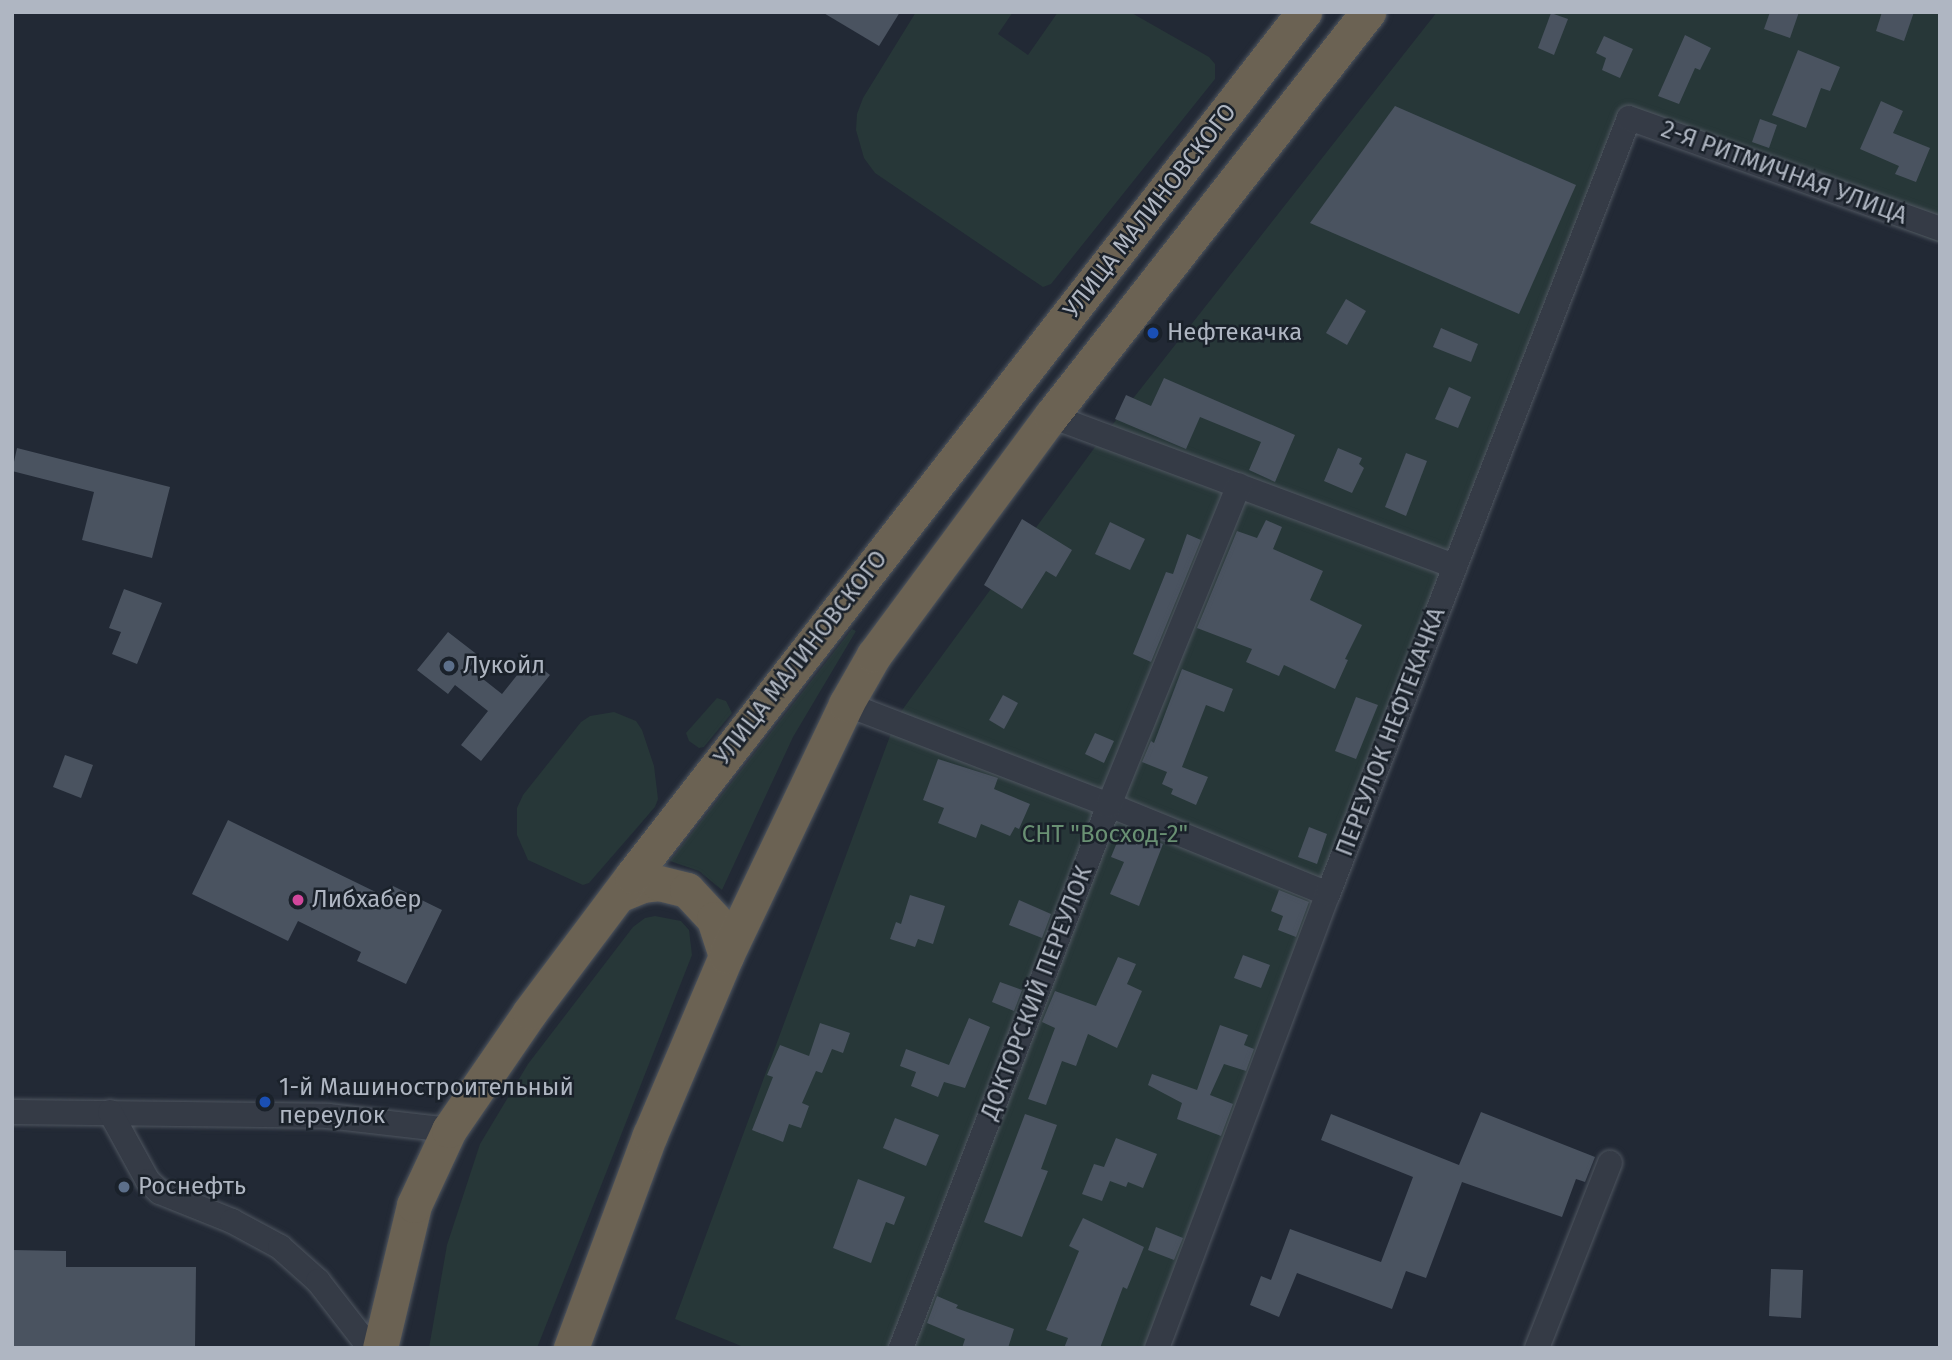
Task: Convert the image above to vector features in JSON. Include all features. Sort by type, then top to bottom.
[{"type":"highway","name":"УЛИЦА МАЛИНОВСКОГО","points":[[381,1340],[414,1206],[449,1130],[530,1012],[1304,12]]},
{"type":"highway","name":"УЛИЦА МАЛИНОВСКОГО","points":[[571,1340],[650,1135],[726,956],[846,705],[874,655],[1051,416],[1368,12]]},
{"type":"highway","points":[[618,895],[643,885],[659,883],[687,890],[714,919],[726,956]]},
{"type":"street","name":"2-Я РИТМИЧНАЯ УЛИЦА","points":[[1629,118],[1940,229]]},
{"type":"street","name":"ПЕРЕУЛОК НЕФТЕКАЧКА","points":[[1157,1348],[1328,894],[1629,118]]},
{"type":"street","points":[[1051,416],[1455,566]]},
{"type":"street","name":"ДОКТОРСКИЙ ПЕРЕУЛОК","points":[[901,1348],[1109,805],[1239,485]]},
{"type":"street","points":[[846,705],[1109,805],[1328,894]]},
{"type":"street","points":[[12,1112],[328,1116],[449,1130]]},
{"type":"street","points":[[110,1112],[148,1181],[160,1192],[232,1221],[280,1247],[381,1340]]},
{"type":"street","points":[[1537,1348],[1610,1163]]},
{"type":"green space","points":[[916,12],[1013,12],[998,34],[1028,55],[1058,12],[1130,12],[1209,57],[1215,64],[1215,79],[1051,284],[1043,287],[875,173],[864,158],[856,130],[857,114],[863,98]]},
{"type":"green space","name":"СНТ \"Восход-2\"","points":[[1437,12],[1940,12],[1940,243],[1633,127],[1160,1348],[746,1348],[675,1319],[897,717],[1098,443]]},
{"type":"green space","points":[[852,629],[856,631],[793,737],[722,890],[699,871],[670,861]]},
{"type":"green space","points":[[717,698],[726,701],[732,713],[704,747],[699,748],[689,741],[686,733]]},
{"type":"green space","points":[[614,712],[636,721],[642,730],[654,766],[658,799],[655,807],[589,883],[583,885],[528,860],[517,835],[517,808],[523,795],[581,722],[590,716]]},
{"type":"green space","points":[[655,916],[681,921],[689,930],[692,955],[537,1348],[429,1348],[447,1245],[480,1144],[528,1064],[633,927],[645,918]]},
{"type":"building","points":[[822,12],[900,12],[879,46]]},
{"type":"building","points":[[1770,12],[1799,12],[1790,38],[1764,29]]},
{"type":"building","points":[[1882,12],[1914,12],[1904,41],[1876,31]]},
{"type":"building","points":[[1551,13],[1568,19],[1554,55],[1538,48]]},
{"type":"building","points":[[1685,35],[1711,48],[1700,70],[1695,68],[1679,104],[1658,96]]},
{"type":"building","points":[[1604,36],[1633,49],[1620,78],[1602,70],[1606,58],[1596,53]]},
{"type":"building","points":[[1798,50],[1840,67],[1830,91],[1821,88],[1806,128],[1772,115]]},
{"type":"building","points":[[1881,101],[1903,111],[1893,133],[1930,148],[1916,182],[1895,174],[1899,166],[1860,149]]},
{"type":"building","points":[[1395,106],[1576,185],[1519,314],[1310,223]]},
{"type":"building","points":[[1760,119],[1777,125],[1769,148],[1752,142]]},
{"type":"building","points":[[1346,299],[1366,311],[1347,345],[1326,333]]},
{"type":"building","points":[[1441,328],[1478,344],[1471,362],[1433,347]]},
{"type":"building","points":[[1164,378],[1295,435],[1275,482],[1249,470],[1261,442],[1200,417],[1186,449],[1115,419],[1126,395],[1151,406]]},
{"type":"building","points":[[1449,387],[1471,397],[1458,428],[1435,419]]},
{"type":"building","points":[[17,448],[170,487],[152,558],[82,540],[94,492],[12,471]]},
{"type":"building","points":[[1338,448],[1362,458],[1359,464],[1364,468],[1352,493],[1324,481]]},
{"type":"building","points":[[1406,453],[1427,461],[1406,516],[1385,507]]},
{"type":"building","points":[[1022,519],[1072,550],[1056,577],[1046,571],[1022,609],[984,585]]},
{"type":"building","points":[[1266,520],[1282,527],[1273,549],[1323,571],[1310,600],[1362,625],[1345,659],[1348,660],[1335,689],[1284,665],[1279,676],[1246,662],[1252,649],[1197,628],[1237,531],[1257,538]]},
{"type":"building","points":[[1110,522],[1145,539],[1130,570],[1095,554]]},
{"type":"building","points":[[1187,534],[1201,540],[1151,662],[1133,654],[1166,572],[1173,574]]},
{"type":"building","points":[[124,589],[162,603],[137,664],[112,654],[121,632],[109,628]]},
{"type":"building","points":[[448,632],[479,656],[469,668],[502,694],[530,659],[550,675],[481,761],[461,745],[488,711],[455,685],[448,694],[417,670]]},
{"type":"building","points":[[1182,669],[1233,689],[1224,712],[1206,705],[1182,767],[1208,777],[1196,805],[1171,794],[1173,789],[1162,784],[1167,772],[1142,762],[1151,741],[1154,743]]},
{"type":"building","points":[[1003,695],[1018,703],[1004,729],[989,720]]},
{"type":"building","points":[[1356,697],[1378,705],[1356,759],[1335,751]]},
{"type":"building","points":[[1095,733],[1114,741],[1104,763],[1085,754]]},
{"type":"building","points":[[65,755],[93,765],[81,798],[53,787]]},
{"type":"building","points":[[938,759],[998,778],[994,789],[1030,804],[1019,829],[1015,827],[1010,836],[981,824],[976,838],[938,823],[944,808],[923,800]]},
{"type":"building","points":[[228,820],[388,898],[393,886],[442,910],[406,984],[357,961],[361,952],[298,921],[288,941],[192,894]]},
{"type":"building","points":[[1309,827],[1327,834],[1317,864],[1298,857]]},
{"type":"building","points":[[1123,828],[1163,844],[1139,906],[1110,894],[1124,862],[1111,857]]},
{"type":"building","points":[[1279,890],[1309,902],[1296,937],[1278,930],[1283,916],[1271,911]]},
{"type":"building","points":[[910,895],[945,906],[933,944],[918,939],[915,947],[890,939],[896,922],[901,924]]},
{"type":"building","points":[[1019,900],[1051,914],[1042,938],[1009,925]]},
{"type":"building","points":[[1243,955],[1270,965],[1261,988],[1234,978]]},
{"type":"building","points":[[1118,957],[1136,964],[1127,984],[1142,991],[1117,1048],[1088,1034],[1076,1066],[1062,1061],[1046,1105],[1028,1099],[1055,1028],[1042,1022],[1055,991],[1096,1006]]},
{"type":"building","points":[[1000,982],[1022,990],[1014,1011],[992,1002]]},
{"type":"building","points":[[969,1018],[990,1027],[965,1088],[944,1082],[938,1097],[911,1086],[916,1072],[900,1066],[906,1049],[949,1065]]},
{"type":"building","points":[[820,1023],[850,1033],[843,1053],[832,1049],[822,1073],[816,1071],[802,1103],[809,1106],[801,1128],[789,1124],[783,1142],[752,1130],[773,1077],[767,1075],[780,1045],[809,1056]]},
{"type":"building","points":[[1220,1025],[1248,1035],[1244,1045],[1254,1049],[1246,1071],[1224,1064],[1210,1095],[1233,1104],[1221,1136],[1177,1119],[1182,1103],[1148,1085],[1152,1074],[1197,1090]]},
{"type":"building","points":[[1481,1112],[1595,1157],[1585,1182],[1576,1179],[1562,1217],[1462,1182],[1426,1278],[1406,1271],[1392,1309],[1297,1273],[1279,1317],[1250,1305],[1261,1276],[1271,1280],[1290,1229],[1381,1262],[1413,1177],[1321,1140],[1331,1114],[1459,1165]]},
{"type":"building","points":[[1025,1114],[1057,1125],[1041,1169],[1048,1171],[1022,1237],[984,1222]]},
{"type":"building","points":[[895,1118],[939,1135],[926,1166],[883,1148]]},
{"type":"building","points":[[1116,1138],[1157,1154],[1143,1188],[1128,1182],[1126,1187],[1110,1181],[1102,1201],[1082,1194],[1094,1164],[1104,1167]]},
{"type":"building","points":[[858,1179],[905,1197],[894,1225],[886,1222],[871,1263],[833,1248]]},
{"type":"building","points":[[1083,1218],[1144,1247],[1127,1289],[1123,1287],[1100,1348],[1064,1348],[1068,1338],[1046,1330],[1079,1251],[1069,1246]]},
{"type":"building","points":[[1156,1227],[1183,1238],[1174,1260],[1148,1250]]},
{"type":"building","points":[[12,1250],[66,1251],[66,1267],[196,1267],[195,1348],[12,1348]]},
{"type":"building","points":[[1771,1269],[1803,1270],[1801,1318],[1769,1316]]},
{"type":"building","points":[[937,1296],[958,1305],[956,1308],[1014,1329],[1008,1348],[962,1348],[965,1339],[927,1323]]},
{"type":"place","name":"Нефтекачка","points":[[1153,333]]},
{"type":"place","name":"Лукойл","points":[[449,666]]},
{"type":"place","name":"Либхабер","points":[[298,900]]},
{"type":"place","name":"1-й Машиностроительный переулок","points":[[265,1102]]},
{"type":"place","name":"Роснефть","points":[[124,1187]]}]
